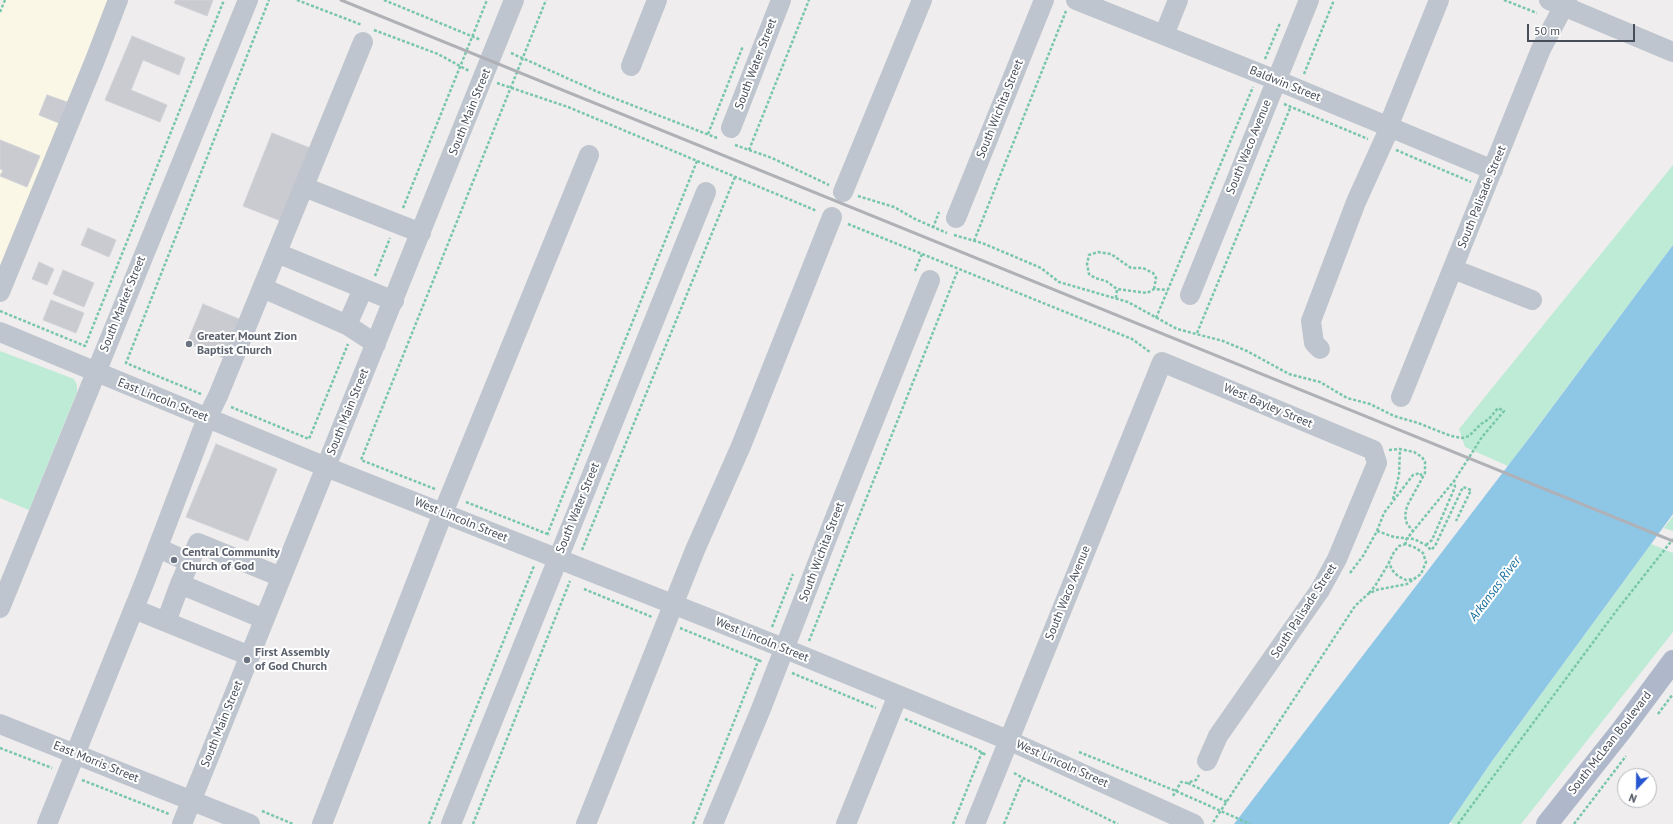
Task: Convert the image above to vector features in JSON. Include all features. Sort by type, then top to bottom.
[{"type":"main road","name":"South McLean Boulevard","points":[[1547,824],[1673,661]]},
{"type":"street","points":[[0,292],[118,0]]},
{"type":"street","name":"South Market Street","points":[[0,608],[248,0]]},
{"type":"street","name":"South Main Street","points":[[183,822],[514,0]]},
{"type":"street","points":[[630,66],[657,0]]},
{"type":"street","name":"South Water Street","points":[[727,137],[781,0]]},
{"type":"street","points":[[843,192],[922,0]]},
{"type":"street","name":"South Wichita Street","points":[[956,218],[1044,0]]},
{"type":"street","points":[[1164,35],[1178,0]]},
{"type":"street","name":"South Waco Avenue","points":[[1190,295],[1268,76],[1309,0]]},
{"type":"street","points":[[1320,349],[1314,343],[1311,321],[1356,202],[1389,127],[1439,0]]},
{"type":"street","points":[[1560,2],[1673,52]]},
{"type":"street","name":"South Palisade Street","points":[[1401,397],[1560,2]]},
{"type":"street","name":"Baldwin Street","points":[[1072,3],[1164,35],[1268,76],[1492,170]]},
{"type":"street","points":[[47,824],[134,609],[207,418],[218,396],[263,288],[363,42]]},
{"type":"street","points":[[322,824],[446,504],[589,155]]},
{"type":"street","points":[[304,187],[421,233]]},
{"type":"street","name":"South Water Street","points":[[451,824],[549,555],[706,192]]},
{"type":"street","points":[[586,824],[675,605],[695,550],[742,446],[832,217]]},
{"type":"street","points":[[277,253],[394,301]]},
{"type":"street","points":[[1453,269],[1532,300]]},
{"type":"street","name":"South Wichita Street","points":[[713,824],[777,667],[930,280]]},
{"type":"street","points":[[263,288],[347,325],[376,344]]},
{"type":"street","points":[[347,325],[363,289]]},
{"type":"street","name":"East Lincoln Street","points":[[0,332],[326,466]]},
{"type":"street","name":"South Waco Avenue","points":[[974,824],[1162,362]]},
{"type":"street","name":"West Bayley Street","points":[[1162,362],[1373,450]]},
{"type":"street","name":"South Palisade Street","points":[[1207,761],[1218,736],[1320,590],[1337,559],[1377,463],[1373,450]]},
{"type":"street","name":"West Lincoln Street","points":[[326,466],[446,504],[549,555],[579,562],[675,605],[787,641],[804,656],[1008,740],[1179,817]]},
{"type":"street","points":[[166,622],[180,584],[198,543],[281,577]]},
{"type":"street","points":[[158,548],[189,562]]},
{"type":"street","points":[[180,584],[264,619]]},
{"type":"street","points":[[134,609],[250,656]]},
{"type":"street","points":[[846,824],[898,695]]},
{"type":"street","name":"East Morris Street","points":[[0,724],[250,824]]},
{"type":"path","points":[[0,12],[5,0]]},
{"type":"path","points":[[0,310],[85,346],[224,0]]},
{"type":"path","points":[[126,363],[269,0]]},
{"type":"path","points":[[384,0],[496,46],[598,92],[708,134],[727,137],[749,150],[806,173],[843,192],[894,208],[939,231],[974,241],[1013,256],[1041,268],[1059,282],[1128,302],[1177,329],[1223,341],[1248,351],[1289,374],[1320,382],[1347,398],[1370,404],[1394,416],[1418,423],[1451,436],[1462,438],[1470,436],[1481,424],[1489,419],[1498,408],[1504,411],[1482,437],[1454,481],[1405,541],[1406,544]]},
{"type":"path","points":[[460,66],[487,0]]},
{"type":"path","points":[[546,0],[361,460],[549,555],[579,562]]},
{"type":"path","points":[[749,150],[809,0]]},
{"type":"path","points":[[1197,333],[1334,0]]},
{"type":"path","points":[[974,241],[1072,3]]},
{"type":"path","points":[[1156,318],[1268,76],[1280,22]]},
{"type":"path","points":[[708,134],[744,42]]},
{"type":"path","points":[[429,824],[549,555],[697,161],[958,270],[1132,339],[1162,362]]},
{"type":"path","points":[[473,824],[735,177]]},
{"type":"path","points":[[1154,289],[1156,278],[1153,273],[1143,268],[1131,268],[1110,254],[1098,252],[1089,255],[1086,264],[1089,274],[1095,278],[1106,281],[1117,289],[1147,293],[1154,289],[1168,290]]},
{"type":"path","points":[[765,624],[787,641],[809,642],[958,270]]},
{"type":"path","points":[[1116,298],[1117,289]]},
{"type":"path","points":[[1373,450],[1400,449],[1414,452],[1422,457],[1425,462],[1425,473],[1407,506],[1405,516],[1407,524],[1413,531]]},
{"type":"path","points":[[1392,502],[1399,475],[1400,449]]},
{"type":"path","points":[[1346,579],[1363,556],[1377,531],[1384,513],[1392,502],[1413,475],[1420,473],[1423,478]]},
{"type":"path","points":[[1426,546],[1432,540],[1456,487],[1454,481]]},
{"type":"path","points":[[1377,531],[1394,537],[1408,538],[1420,542],[1431,550],[1435,546],[1463,487],[1471,490],[1456,521]]},
{"type":"path","points":[[1458,824],[1617,610],[1673,539]]},
{"type":"path","points":[[1212,824],[1355,606],[1375,586],[1394,552],[1399,546],[1406,544],[1423,553],[1426,562],[1421,574],[1416,579],[1407,584],[1376,590],[1368,594]]},
{"type":"path","points":[[526,566],[549,555],[579,562]]},
{"type":"path","points":[[576,586],[579,562]]},
{"type":"path","points":[[1389,562],[1392,570],[1398,576],[1406,580],[1416,579]]},
{"type":"path","points":[[583,589],[890,713],[982,752],[1023,778],[1118,824]]},
{"type":"path","points":[[797,676],[804,656]]},
{"type":"path","points":[[1654,719],[1673,694]]},
{"type":"path","points":[[0,748],[183,822]]},
{"type":"path","points":[[1574,824],[1631,750]]},
{"type":"path","points":[[953,824],[982,752]]},
{"type":"path","points":[[1187,783],[1196,780],[1207,761]]},
{"type":"path","points":[[1004,824],[1023,778]]},
{"type":"path","points":[[1179,817],[1176,791],[1181,782],[1187,783],[1227,802]]},
{"type":"path","points":[[1176,791],[1250,824]]},
{"type":"shaded area","points":[[3,0],[124,0],[0,304],[0,7]]},
{"type":"green space","points":[[1673,165],[1673,245],[1508,466],[1465,447],[1459,429]]},
{"type":"green space","points":[[0,351],[74,379],[77,385],[77,392],[29,510],[0,498]]},
{"type":"green space","points":[[1673,516],[1673,531],[1664,528]]},
{"type":"green space","points":[[1651,544],[1673,553],[1673,632],[1521,824],[1453,824],[1450,822],[1492,761]]},
{"type":"water","name":"Arkansas River","points":[[1673,245],[1673,514],[1492,761],[1449,824],[1234,824],[1533,433]]},
{"type":"building","points":[[176,0],[213,0],[207,16],[174,3]]},
{"type":"building","points":[[132,36],[185,58],[179,75],[143,60],[131,90],[167,105],[160,122],[105,100]]},
{"type":"building","points":[[47,95],[67,102],[59,123],[39,115]]},
{"type":"building","points":[[272,133],[310,148],[281,221],[243,206]]},
{"type":"building","points":[[0,140],[40,156],[27,187],[0,176],[3,170],[0,169]]},
{"type":"building","points":[[88,228],[116,240],[109,257],[81,245]]},
{"type":"building","points":[[39,262],[54,269],[47,285],[32,279]]},
{"type":"building","points":[[63,270],[94,283],[84,307],[53,294]]},
{"type":"building","points":[[51,300],[84,313],[76,333],[43,320]]},
{"type":"building","points":[[203,304],[244,321],[229,360],[187,343]]},
{"type":"building","points":[[216,444],[277,469],[248,541],[186,517]]},
{"type":"railway","points":[[341,0],[1673,541]]},
{"type":"place","name":"Greater Mount Zion Baptist Church","points":[[189,344]]},
{"type":"place","name":"Central Community Church of God","points":[[174,560]]},
{"type":"place","name":"First Assembly of God Church","points":[[247,660]]}]
